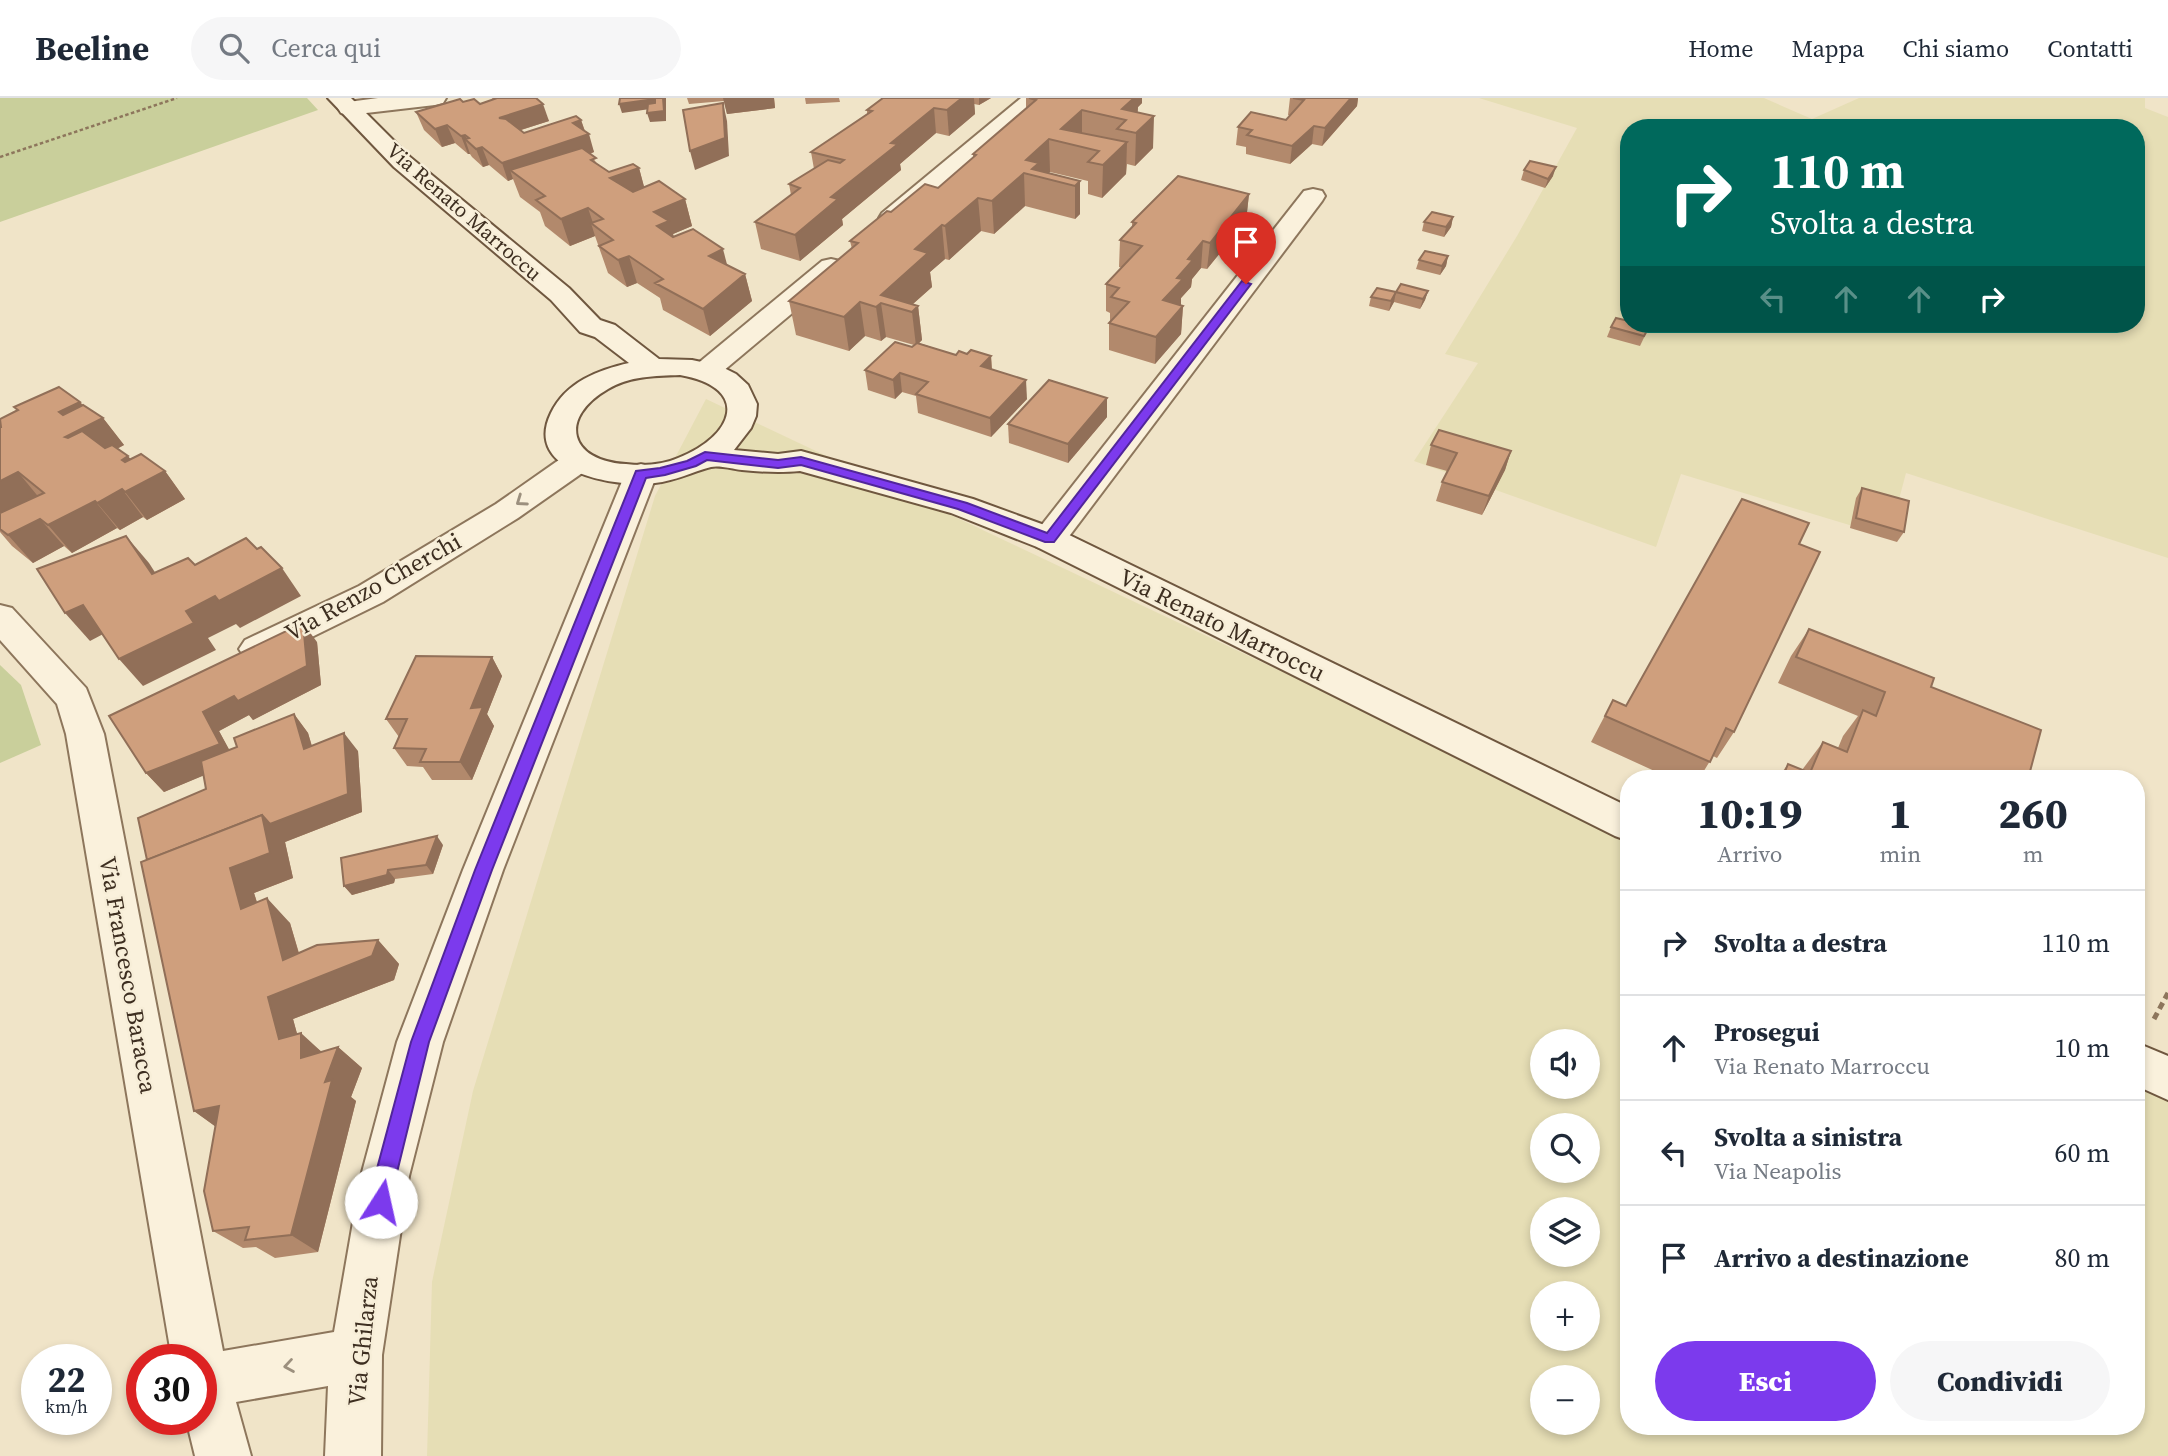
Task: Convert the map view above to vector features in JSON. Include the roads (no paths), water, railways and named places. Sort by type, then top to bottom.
[{"type":"street","points":[[344,103],[435,98]]},
{"type":"street","points":[[876,230],[1034,98]]},
{"type":"street","name":"Via Renato Marroccu","points":[[344,103],[402,162],[560,294],[591,355]]},
{"type":"street","points":[[1049,539],[1313,196]]},
{"type":"street","points":[[706,371],[855,248]]},
{"type":"street","name":"Via Renato Marroccu","points":[[591,355],[605,331],[652,367]]},
{"type":"street","points":[[591,355],[624,373],[652,367],[680,366],[706,371],[727,381],[740,395],[742,413],[757,430],[735,431],[718,449],[692,464],[641,474],[600,472],[577,462],[562,449],[558,432],[563,414],[577,397],[591,355]]},
{"type":"street","name":"Via Renato Marroccu","points":[[757,430],[792,448],[801,461]]},
{"type":"street","name":"Via Renato Marroccu","points":[[705,456],[778,464],[801,461],[962,506],[1049,539],[1620,821]]},
{"type":"street","name":"Via Renzo Cherchi","points":[[226,665],[371,594],[507,511],[577,462]]},
{"type":"street","name":"Via Ghilarza","points":[[353,1456],[356,1355],[385,1176],[420,1042],[483,870],[641,474]]},
{"type":"street","name":"Via Francesco Baracca","points":[[0,617],[101,726],[197,1344]]},
{"type":"street","points":[[2145,1068],[2168,1078]]},
{"type":"street","points":[[217,1369],[356,1355]]},
{"type":"street","name":"Via Francesco Baracca","points":[[217,1433],[223,1456]]}]
